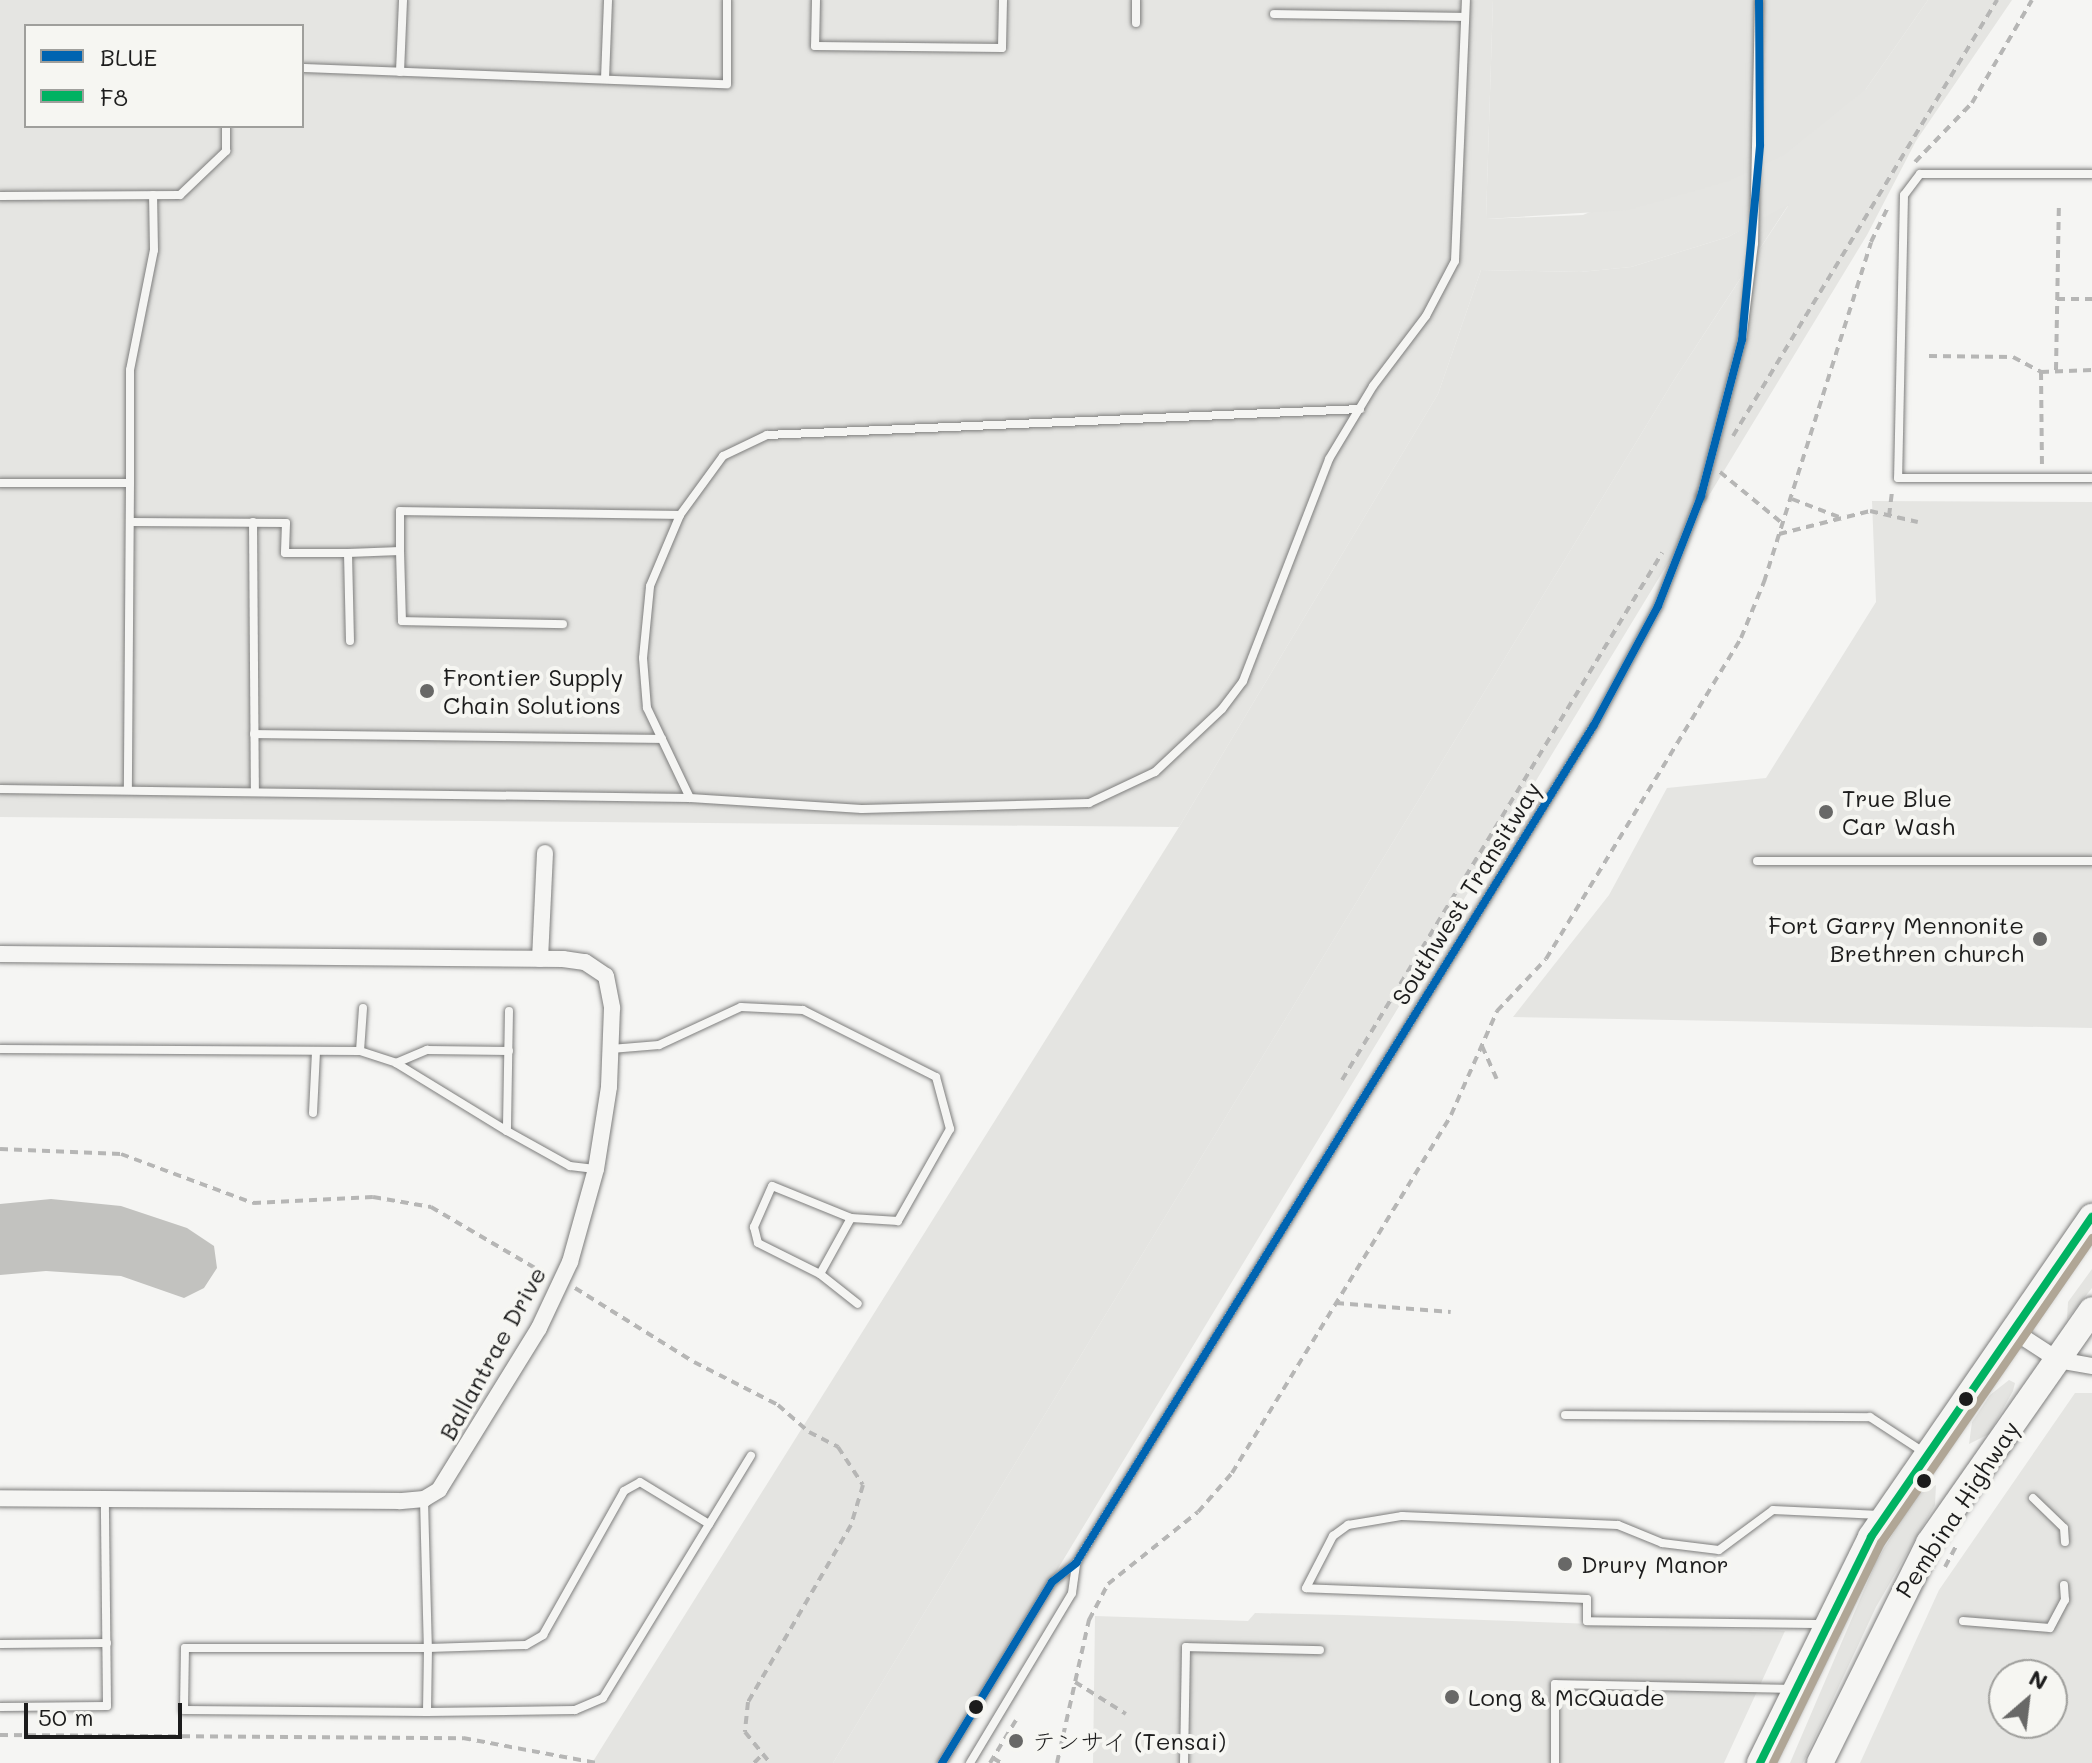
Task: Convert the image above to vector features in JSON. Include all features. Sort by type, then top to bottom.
[{"type":"main road","points":[[1760,1763],[1826,1624],[1885,1516],[2092,1217]]},
{"type":"main road","name":"Pembina Highway","points":[[1820,1763],[1929,1543],[2092,1310]]},
{"type":"street","points":[[540,959],[545,853]]},
{"type":"street","name":"Ballantrae Drive","points":[[0,954],[540,959],[585,962],[606,976],[612,1008],[611,1049],[589,1206],[539,1328],[463,1457],[439,1490],[424,1499]]},
{"type":"street","points":[[2012,1330],[2058,1360],[2092,1366]]},
{"type":"street","points":[[0,1498],[424,1499]]},
{"type":"lane","points":[[400,72],[403,0]]},
{"type":"lane","points":[[605,79],[608,0]]},
{"type":"lane","points":[[304,68],[727,84],[727,0]]},
{"type":"lane","points":[[816,0],[815,46],[1002,48],[1003,0]]},
{"type":"lane","points":[[1136,0],[1136,23]]},
{"type":"lane","points":[[0,789],[255,789],[690,798],[862,809],[1089,803],[1155,772],[1222,709],[1243,681],[1329,459],[1360,409],[1426,316],[1455,261],[1466,0]]},
{"type":"lane","name":"Southwest Transitway","points":[[942,1763],[1052,1582],[1076,1563],[1594,725],[1658,606],[1701,496],[1730,399],[1753,257],[1760,145],[1759,0]]},
{"type":"lane","points":[[1274,14],[1465,17]]},
{"type":"lane","points":[[0,196],[180,195],[226,151],[226,128]]},
{"type":"lane","points":[[2092,174],[1920,174],[1904,195],[1898,478],[2092,478]]},
{"type":"lane","points":[[128,789],[129,385],[154,250],[153,195]]},
{"type":"lane","points":[[690,798],[647,708],[643,658],[650,586],[680,515],[723,456],[767,435],[1360,409]]},
{"type":"lane","points":[[0,483],[130,483]]},
{"type":"lane","points":[[563,624],[402,621],[400,511],[680,515]]},
{"type":"lane","points":[[130,522],[286,523],[285,553],[400,551]]},
{"type":"lane","points":[[253,522],[255,789]]},
{"type":"lane","points":[[348,553],[350,641]]},
{"type":"lane","points":[[254,734],[662,739]]},
{"type":"lane","points":[[1757,861],[2092,861]]},
{"type":"lane","points":[[611,1049],[659,1045],[741,1007],[803,1010],[936,1077],[950,1129],[898,1221],[851,1218],[772,1186],[754,1227],[758,1243],[820,1274],[858,1304]]},
{"type":"lane","points":[[360,1051],[363,1008]]},
{"type":"lane","points":[[507,1131],[509,1011]]},
{"type":"lane","points":[[0,1049],[360,1051],[396,1063],[570,1166],[596,1169]]},
{"type":"lane","points":[[396,1063],[427,1050],[509,1051]]},
{"type":"lane","points":[[313,1113],[316,1051]]},
{"type":"lane","points":[[820,1274],[851,1218]]},
{"type":"lane","points":[[1565,1415],[1870,1417],[1926,1454]]},
{"type":"lane","points":[[709,1524],[640,1482],[624,1491],[543,1635],[526,1645],[185,1648],[184,1710],[575,1710],[603,1698],[751,1456]]},
{"type":"lane","points":[[2033,1498],[2064,1528],[2065,1542]]},
{"type":"lane","points":[[0,1707],[107,1706],[105,1499]]},
{"type":"lane","points":[[424,1499],[427,1712]]},
{"type":"lane","points":[[1826,1624],[1587,1621],[1587,1599],[1306,1588],[1333,1536],[1348,1525],[1402,1516],[1618,1525],[1662,1543],[1719,1550],[1773,1510],[1885,1516]]},
{"type":"lane","name":"Southwest Transitway","points":[[970,1763],[1072,1593],[1076,1563]]},
{"type":"lane","points":[[1963,1621],[2050,1628],[2065,1600],[2064,1585]]},
{"type":"lane","points":[[0,1644],[107,1643]]},
{"type":"lane","points":[[1184,1763],[1186,1647],[1320,1650]]},
{"type":"lane","points":[[1555,1763],[1555,1684],[1796,1689]]},
{"type":"path","points":[[1907,175],[1928,145],[1972,103],[2032,0]]},
{"type":"path","points":[[1057,1763],[1089,1620],[1108,1584],[1213,1497],[1451,1115],[1505,1001],[1546,959],[1741,638],[1783,524],[1871,242],[1894,198]]},
{"type":"path","points":[[2056,370],[2059,202]]},
{"type":"path","points":[[2057,299],[2092,299]]},
{"type":"path","points":[[1929,356],[2013,357],[2041,372],[2092,370]]},
{"type":"path","points":[[2041,372],[2042,478]]},
{"type":"path","points":[[1714,466],[1783,524]]},
{"type":"path","points":[[1889,516],[1889,496],[1898,478]]},
{"type":"path","points":[[1791,499],[1841,518]]},
{"type":"path","points":[[1779,534],[1870,511],[1918,522]]},
{"type":"path","points":[[1482,1046],[1497,1079]]},
{"type":"path","points":[[0,1149],[121,1154],[253,1203],[373,1197],[431,1207],[534,1270],[561,1280],[694,1362],[778,1405],[809,1432],[838,1447],[863,1485],[851,1525],[748,1702],[745,1732],[761,1756],[770,1763]]},
{"type":"path","points":[[1336,1303],[1451,1312]]},
{"type":"path","points":[[1943,1570],[1959,1539]]},
{"type":"path","points":[[1075,1682],[1126,1714]]},
{"type":"path","points":[[1001,1763],[992,1761],[1016,1720]]},
{"type":"path","points":[[0,1735],[463,1738],[597,1763]]},
{"type":"path","points":[[754,1763],[761,1756]]},
{"type":"shaded area","points":[[0,0],[1493,0],[1486,219],[1583,215],[1866,89],[1928,0],[2012,0],[1916,141],[1867,235],[940,1763],[833,1763],[1674,380],[1788,206],[1728,237],[1631,267],[1580,272],[1481,270],[1438,394],[1179,827],[0,817]]},
{"type":"shaded area","points":[[1493,0],[1928,0],[1866,89],[1784,155],[1729,181],[1629,210],[1486,219]]},
{"type":"shaded area","points":[[1789,204],[1674,380],[833,1763],[592,1763],[1179,827],[1438,394],[1481,270],[1580,272],[1631,267],[1728,237]]},
{"type":"shaded area","points":[[1872,501],[2092,502],[2092,1028],[1513,1017],[1609,895],[1667,788],[1766,778],[1876,602]]},
{"type":"shaded area","points":[[51,1199],[121,1206],[187,1228],[214,1246],[217,1268],[204,1288],[184,1298],[121,1276],[46,1271],[0,1275],[0,1204]]},
{"type":"shaded area","points":[[2092,1269],[2092,1288],[2067,1319],[2068,1302]]},
{"type":"shaded area","points":[[2009,1380],[2015,1383],[2013,1391],[1989,1434],[1969,1444],[1972,1422],[1990,1395]]},
{"type":"shaded area","points":[[2075,1393],[2092,1393],[2092,1763],[1860,1763],[1939,1590]]},
{"type":"shaded area","points":[[1936,1485],[1935,1505],[1876,1607],[1803,1763],[1790,1763],[1876,1562],[1915,1496]]},
{"type":"shaded area","points":[[1255,1613],[1785,1631],[1724,1763],[1093,1763],[1095,1616],[1248,1621]]},
{"type":"transit line","name":"BLUE","points":[[942,1763],[1052,1582],[1076,1563],[1594,725],[1658,606],[1701,496],[1742,340],[1760,145],[1759,0]]},
{"type":"transit line","name":"F8","points":[[1760,1763],[1871,1537],[2092,1217]]},
{"type":"transit line","points":[[1773,1763],[1881,1543],[2092,1238]]},
{"type":"place","name":"Frontier Supply Chain Solutions","points":[[427,691]]},
{"type":"place","name":"True Blue Car Wash","points":[[1826,812]]},
{"type":"place","name":"Fort Garry Mennonite Brethren church","points":[[2040,939]]},
{"type":"place","name":"Drury Manor","points":[[1565,1564]]},
{"type":"place","name":"Long & McQuade","points":[[1452,1697]]},
{"type":"place","name":"テンサイ (Tensai)","points":[[1016,1741]]}]
